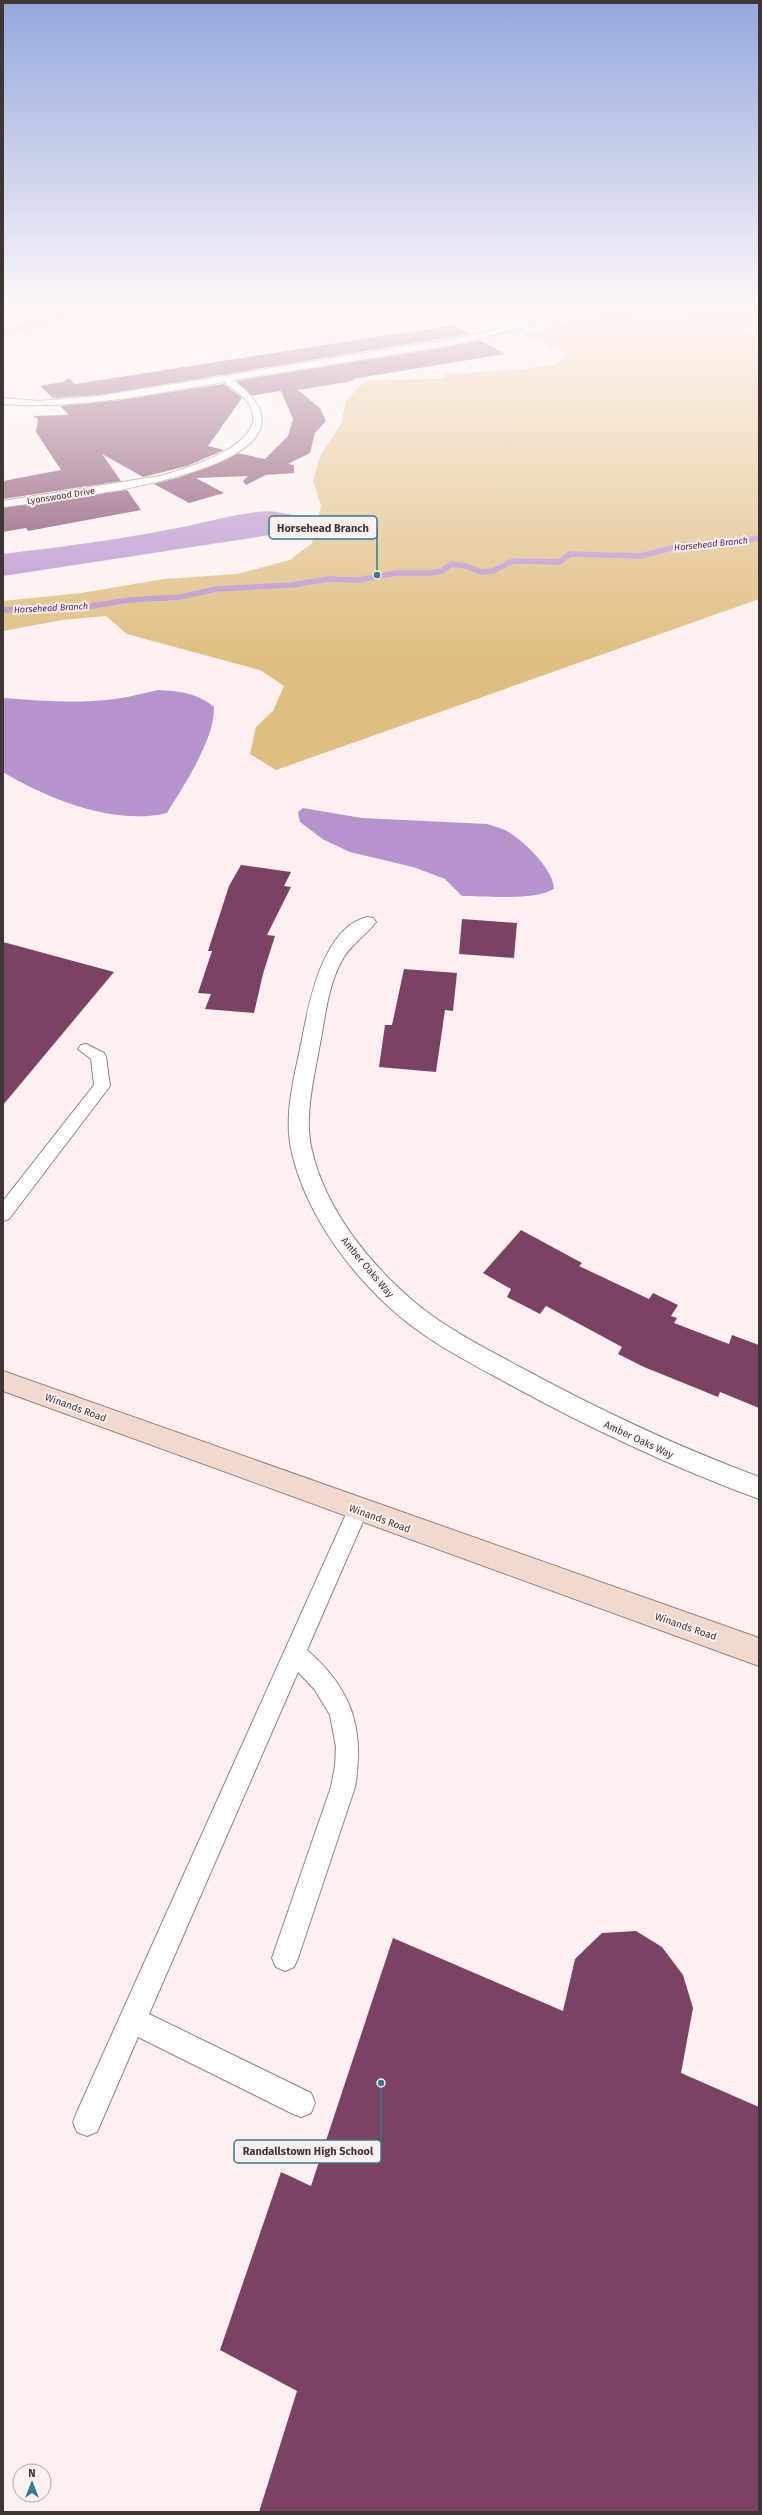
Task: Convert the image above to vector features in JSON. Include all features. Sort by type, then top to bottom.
[{"type":"street","name":"Lyonswood Drive","points":[[3,504],[161,479],[186,473],[224,456],[250,437],[256,428],[256,424]]},
{"type":"street","name":"Amber Oaks Way","points":[[367,922],[347,939],[333,960],[324,980],[303,1078],[299,1113],[302,1151],[316,1189],[340,1233],[366,1268],[400,1303],[454,1342],[576,1410],[662,1450],[759,1488]]},
{"type":"street","name":"Winands Road","points":[[3,1381],[358,1510],[759,1652]]},
{"type":"lane","points":[[3,1214],[102,1086],[98,1057],[86,1049]]},
{"type":"lane","points":[[87,2122],[358,1510]]},
{"type":"lane","points":[[285,1958],[343,1787],[349,1762],[346,1733],[340,1705],[316,1671],[294,1654]]},
{"type":"lane","points":[[132,2020],[301,2103]]},
{"type":"shaded area","points":[[341,424],[759,424],[759,599],[276,770],[250,754],[256,727],[273,711],[284,686],[260,670],[127,634],[106,616],[62,620],[3,631],[3,601],[81,593],[164,579],[237,574],[290,560],[312,543],[321,506],[313,481],[320,456]]},
{"type":"shaded area","points":[[270,511],[305,517],[304,522],[291,529],[270,535],[3,576],[3,554],[130,537],[233,516]]},
{"type":"shaded area","points":[[158,690],[188,694],[208,702],[214,707],[213,720],[204,747],[190,776],[167,813],[147,816],[126,816],[82,808],[40,792],[3,772],[3,698],[73,702],[101,701]]},
{"type":"shaded area","points":[[303,808],[362,818],[487,824],[505,830],[528,847],[549,873],[553,881],[554,889],[545,893],[522,896],[462,896],[445,879],[413,867],[350,852],[324,840],[300,822],[298,812]]},
{"type":"building","points":[[37,424],[223,424],[208,446],[224,450],[187,466],[143,477],[102,454],[121,481],[3,499],[3,481],[61,470],[36,432]]},
{"type":"building","points":[[291,424],[323,424],[315,433],[310,453],[288,464],[294,465],[294,473],[266,475],[246,485],[243,481],[248,476],[196,478],[224,493],[189,503],[154,484],[181,477],[226,460],[237,453],[265,459],[288,436]]},
{"type":"building","points":[[127,490],[141,510],[28,531],[26,528],[3,532],[3,508]]},
{"type":"building","points":[[241,865],[291,872],[284,886],[291,887],[267,935],[275,936],[263,974],[254,1013],[205,1009],[211,994],[198,993],[212,951],[208,951],[229,886]]},
{"type":"building","points":[[462,919],[517,923],[514,958],[459,954]]},
{"type":"building","points":[[3,942],[114,972],[3,1105]]},
{"type":"building","points":[[404,969],[457,973],[453,1011],[445,1010],[436,1072],[379,1067],[385,1025],[392,1025]]},
{"type":"building","points":[[521,1230],[582,1263],[579,1266],[649,1299],[653,1293],[678,1305],[671,1316],[677,1318],[674,1323],[729,1344],[732,1335],[759,1345],[759,1408],[720,1392],[718,1397],[644,1367],[618,1354],[622,1347],[546,1306],[540,1314],[507,1297],[511,1289],[483,1273]]},
{"type":"building","points":[[636,1931],[662,1947],[683,1975],[693,2008],[681,2073],[759,2107],[759,2512],[259,2512],[297,2391],[220,2350],[281,2172],[311,2186],[393,1938],[563,2011],[575,1959],[602,1933]]},
{"type":"waterway","name":"Horsehead Branch","points":[[3,610],[80,608],[129,600],[180,597],[216,589],[292,585],[328,579],[359,580],[396,573],[431,573],[442,571],[451,564],[466,566],[481,572],[493,571],[513,561],[559,562],[570,554],[641,556],[683,545],[729,543],[759,538]]},
{"type":"place","name":"Horsehead Branch","points":[[377,575]]},
{"type":"place","name":"Randallstown High School","points":[[381,2083]]}]
